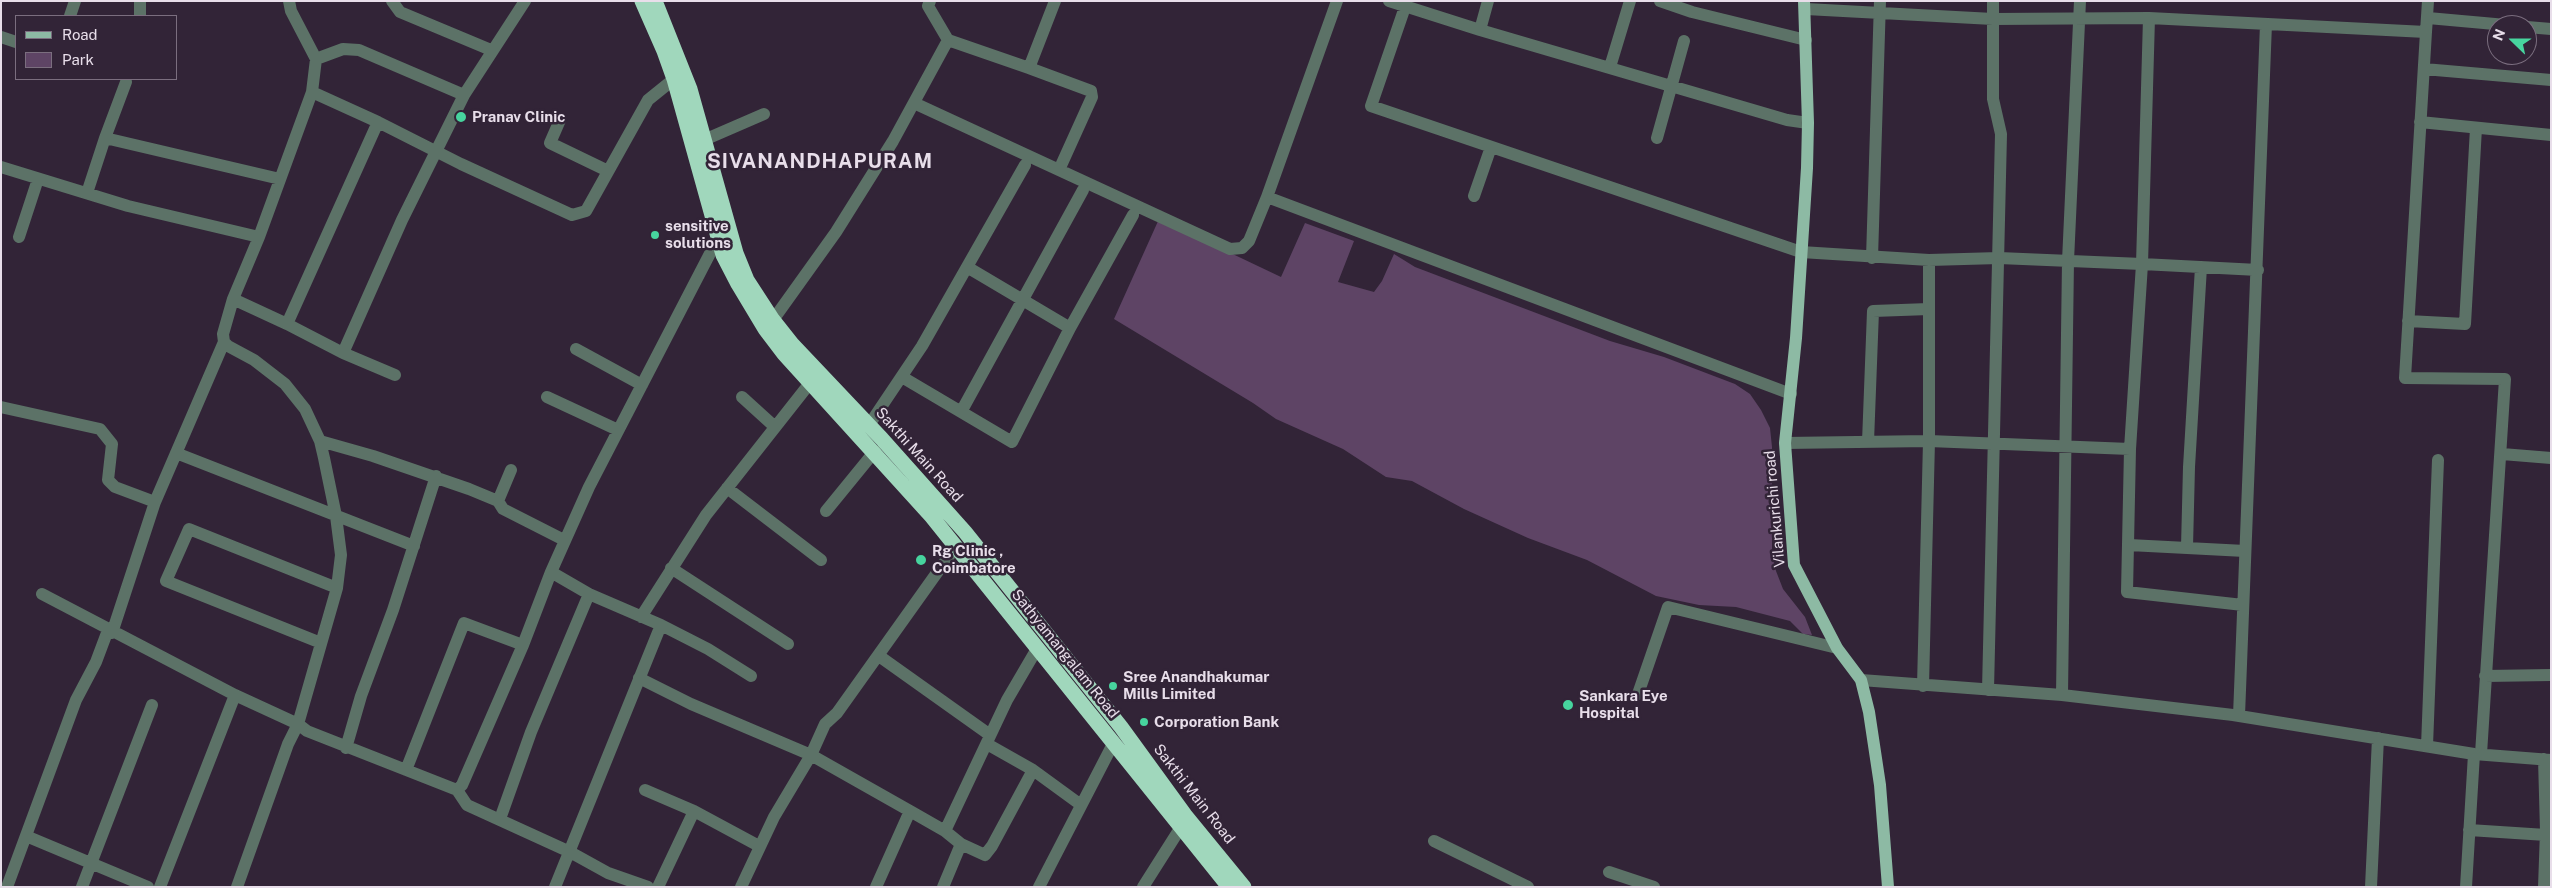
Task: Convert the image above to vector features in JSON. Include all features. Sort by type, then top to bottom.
[{"type":"highway","name":"Sathyamangalam Road","points":[[642,1],[664,51],[674,80],[724,255],[738,284],[765,329],[810,383],[949,525],[956,546],[1228,887]]},
{"type":"highway","name":"Sakthi Main Road","points":[[655,1],[687,80],[736,253],[747,280],[773,320],[792,344],[869,425],[949,525],[1121,727],[1185,814],[1244,887]]},
{"type":"main road","name":"Vilankurichi road","points":[[1805,5],[1808,123],[1807,168],[1791,394],[1785,443],[1794,566],[1837,648],[1861,680],[1870,712],[1880,785],[1888,887]]},
{"type":"street","points":[[70,15],[75,1]]},
{"type":"street","points":[[140,1],[140,15]]},
{"type":"street","points":[[7,887],[76,700],[110,632],[156,502],[224,342],[223,334],[232,299],[259,237],[312,92],[316,59],[291,11],[290,1]]},
{"type":"street","points":[[392,1],[400,12],[491,50]]},
{"type":"street","points":[[342,353],[402,220],[464,95],[491,50],[525,1]]},
{"type":"street","points":[[930,1],[928,6],[948,40],[1090,91],[1092,97],[1059,170]]},
{"type":"street","points":[[1029,68],[1055,1]]},
{"type":"street","points":[[914,103],[1230,250],[1242,248],[1249,241],[1267,197],[1337,1]]},
{"type":"street","points":[[1389,1],[1480,30],[1610,66],[1787,120],[1808,123]]},
{"type":"street","points":[[1480,30],[1488,1]]},
{"type":"street","points":[[1610,66],[1630,1]]},
{"type":"street","points":[[1660,1],[1692,12],[1806,40]]},
{"type":"street","points":[[1872,258],[1880,1]]},
{"type":"street","points":[[1988,690],[2001,134],[1993,99],[1993,1]]},
{"type":"street","points":[[2062,695],[2068,261],[2080,1]]},
{"type":"street","points":[[2428,1],[2405,378],[2505,379],[2502,454],[2485,676],[2466,887]]},
{"type":"street","points":[[1805,5],[1880,14],[1993,19],[2149,18],[2426,32]]},
{"type":"street","points":[[1405,7],[1371,106],[1801,252],[1872,258],[1929,260],[1999,258],[2258,270]]},
{"type":"street","points":[[2149,18],[2142,264],[2130,449],[2127,592],[2243,605]]},
{"type":"street","points":[[2428,18],[2487,23]]},
{"type":"street","points":[[2238,716],[2258,270],[2266,24]]},
{"type":"street","points":[[2537,28],[2551,29]]},
{"type":"street","points":[[1,37],[15,42]]},
{"type":"street","points":[[773,320],[836,232],[914,103],[948,40]]},
{"type":"street","points":[[1657,138],[1684,41]]},
{"type":"street","points":[[316,59],[343,50],[359,50],[464,95]]},
{"type":"street","points":[[2424,70],[2551,80]]},
{"type":"street","points":[[87,193],[124,80]]},
{"type":"street","points":[[312,92],[572,216],[586,211],[648,100],[674,80]]},
{"type":"street","points":[[704,140],[764,114]]},
{"type":"street","points":[[560,120],[550,143],[608,170]]},
{"type":"street","points":[[287,324],[378,122]]},
{"type":"street","points":[[2420,122],[2551,135]]},
{"type":"street","points":[[2408,322],[2465,324],[2476,128]]},
{"type":"street","points":[[105,138],[280,178]]},
{"type":"street","points":[[1474,196],[1490,146]]},
{"type":"street","points":[[869,425],[922,346],[1025,165]]},
{"type":"street","points":[[1,167],[128,206],[259,237]]},
{"type":"street","points":[[18,237],[38,179]]},
{"type":"street","points":[[961,412],[1083,190]]},
{"type":"street","points":[[1267,197],[1791,394]]},
{"type":"street","points":[[902,377],[1012,442],[1070,328],[1133,215]]},
{"type":"street","points":[[457,790],[462,784],[523,645],[564,540],[618,430],[718,238]]},
{"type":"street","points":[[1923,686],[1929,441],[1929,260]]},
{"type":"street","points":[[967,267],[1070,328]]},
{"type":"street","points":[[2187,547],[2189,467],[2201,267]]},
{"type":"street","points":[[232,299],[287,324],[342,353],[395,375]]},
{"type":"street","points":[[1868,442],[1874,311],[1929,309]]},
{"type":"street","points":[[224,342],[254,360],[285,384],[305,409],[320,441],[336,516],[341,555],[337,588],[298,724],[288,744],[237,887]]},
{"type":"street","points":[[576,349],[642,385]]},
{"type":"street","points":[[641,617],[706,515],[810,383]]},
{"type":"street","points":[[547,397],[618,430]]},
{"type":"street","points":[[742,397],[775,427]]},
{"type":"street","points":[[1,408],[100,429],[112,444],[108,480],[115,487],[156,502]]},
{"type":"street","points":[[320,441],[436,476],[498,501],[502,508],[564,540]]},
{"type":"street","points":[[1785,443],[1929,441],[2064,448],[2130,449]]},
{"type":"street","points":[[826,511],[875,451]]},
{"type":"street","points":[[176,453],[414,546]]},
{"type":"street","points":[[2502,454],[2551,458]]},
{"type":"street","points":[[2427,746],[2438,460]]},
{"type":"street","points":[[498,501],[511,470]]},
{"type":"street","points":[[346,748],[436,476]]},
{"type":"street","points":[[727,488],[821,560]]},
{"type":"street","points":[[322,643],[166,581],[189,529],[337,588]]},
{"type":"street","points":[[2129,545],[2245,551]]},
{"type":"street","points":[[741,887],[759,846],[811,755],[825,724],[838,713],[956,546]]},
{"type":"street","points":[[671,568],[788,644]]},
{"type":"street","points":[[551,572],[589,594],[661,625],[722,656],[751,676]]},
{"type":"street","points":[[42,594],[110,632],[234,695],[298,724],[307,731],[346,748],[457,790],[467,804],[570,852],[608,873],[648,887]]},
{"type":"street","points":[[500,819],[531,732],[589,594]]},
{"type":"street","points":[[1638,694],[1668,607],[1837,648]]},
{"type":"street","points":[[406,770],[464,623],[523,645]]},
{"type":"street","points":[[555,887],[661,625]]},
{"type":"street","points":[[945,831],[1006,700],[1038,647]]},
{"type":"street","points":[[879,656],[1081,805]]},
{"type":"street","points":[[2485,676],[2551,675]]},
{"type":"street","points":[[639,678],[691,704],[811,755],[945,831],[961,844],[985,855],[992,846],[1033,770]]},
{"type":"street","points":[[1861,680],[2062,695],[2238,716],[2477,754],[2547,760],[2548,833],[2544,887]]},
{"type":"street","points":[[160,887],[234,695]]},
{"type":"street","points":[[82,887],[152,705]]},
{"type":"street","points":[[2371,887],[2378,738]]},
{"type":"street","points":[[1039,887],[1114,742]]},
{"type":"street","points":[[644,790],[694,811],[759,846]]},
{"type":"street","points":[[658,887],[694,811]]},
{"type":"street","points":[[876,887],[910,811]]},
{"type":"street","points":[[1143,887],[1181,828]]},
{"type":"street","points":[[2470,830],[2548,833]]},
{"type":"street","points":[[26,836],[148,887]]},
{"type":"street","points":[[1434,841],[1528,887]]},
{"type":"street","points":[[943,887],[961,844]]},
{"type":"street","points":[[1609,872],[1654,887]]},
{"type":"green space","points":[[1159,219],[1281,277],[1305,223],[1354,241],[1338,282],[1374,292],[1382,281],[1394,254],[1415,267],[1610,341],[1664,357],[1735,384],[1750,394],[1770,428],[1772,447],[1772,553],[1783,589],[1805,617],[1812,635],[1803,634],[1790,621],[1736,607],[1699,605],[1656,596],[1587,560],[1528,538],[1464,509],[1412,481],[1386,477],[1343,449],[1276,419],[1253,403],[1114,319]]},
{"type":"place","name":"Pranav Clinic","points":[[461,117]]},
{"type":"place","name":"sensitive solutions","points":[[655,235]]},
{"type":"place","name":"Rg Clinic , Coimbatore","points":[[921,560]]},
{"type":"place","name":"Sree Anandhakumar Mills Limited","points":[[1113,686]]},
{"type":"place","name":"Sankara Eye Hospital","points":[[1568,705]]},
{"type":"place","name":"Corporation Bank","points":[[1144,722]]},
{"type":"district","name":"SIVANANDHAPURAM","points":[[820,162]]}]
